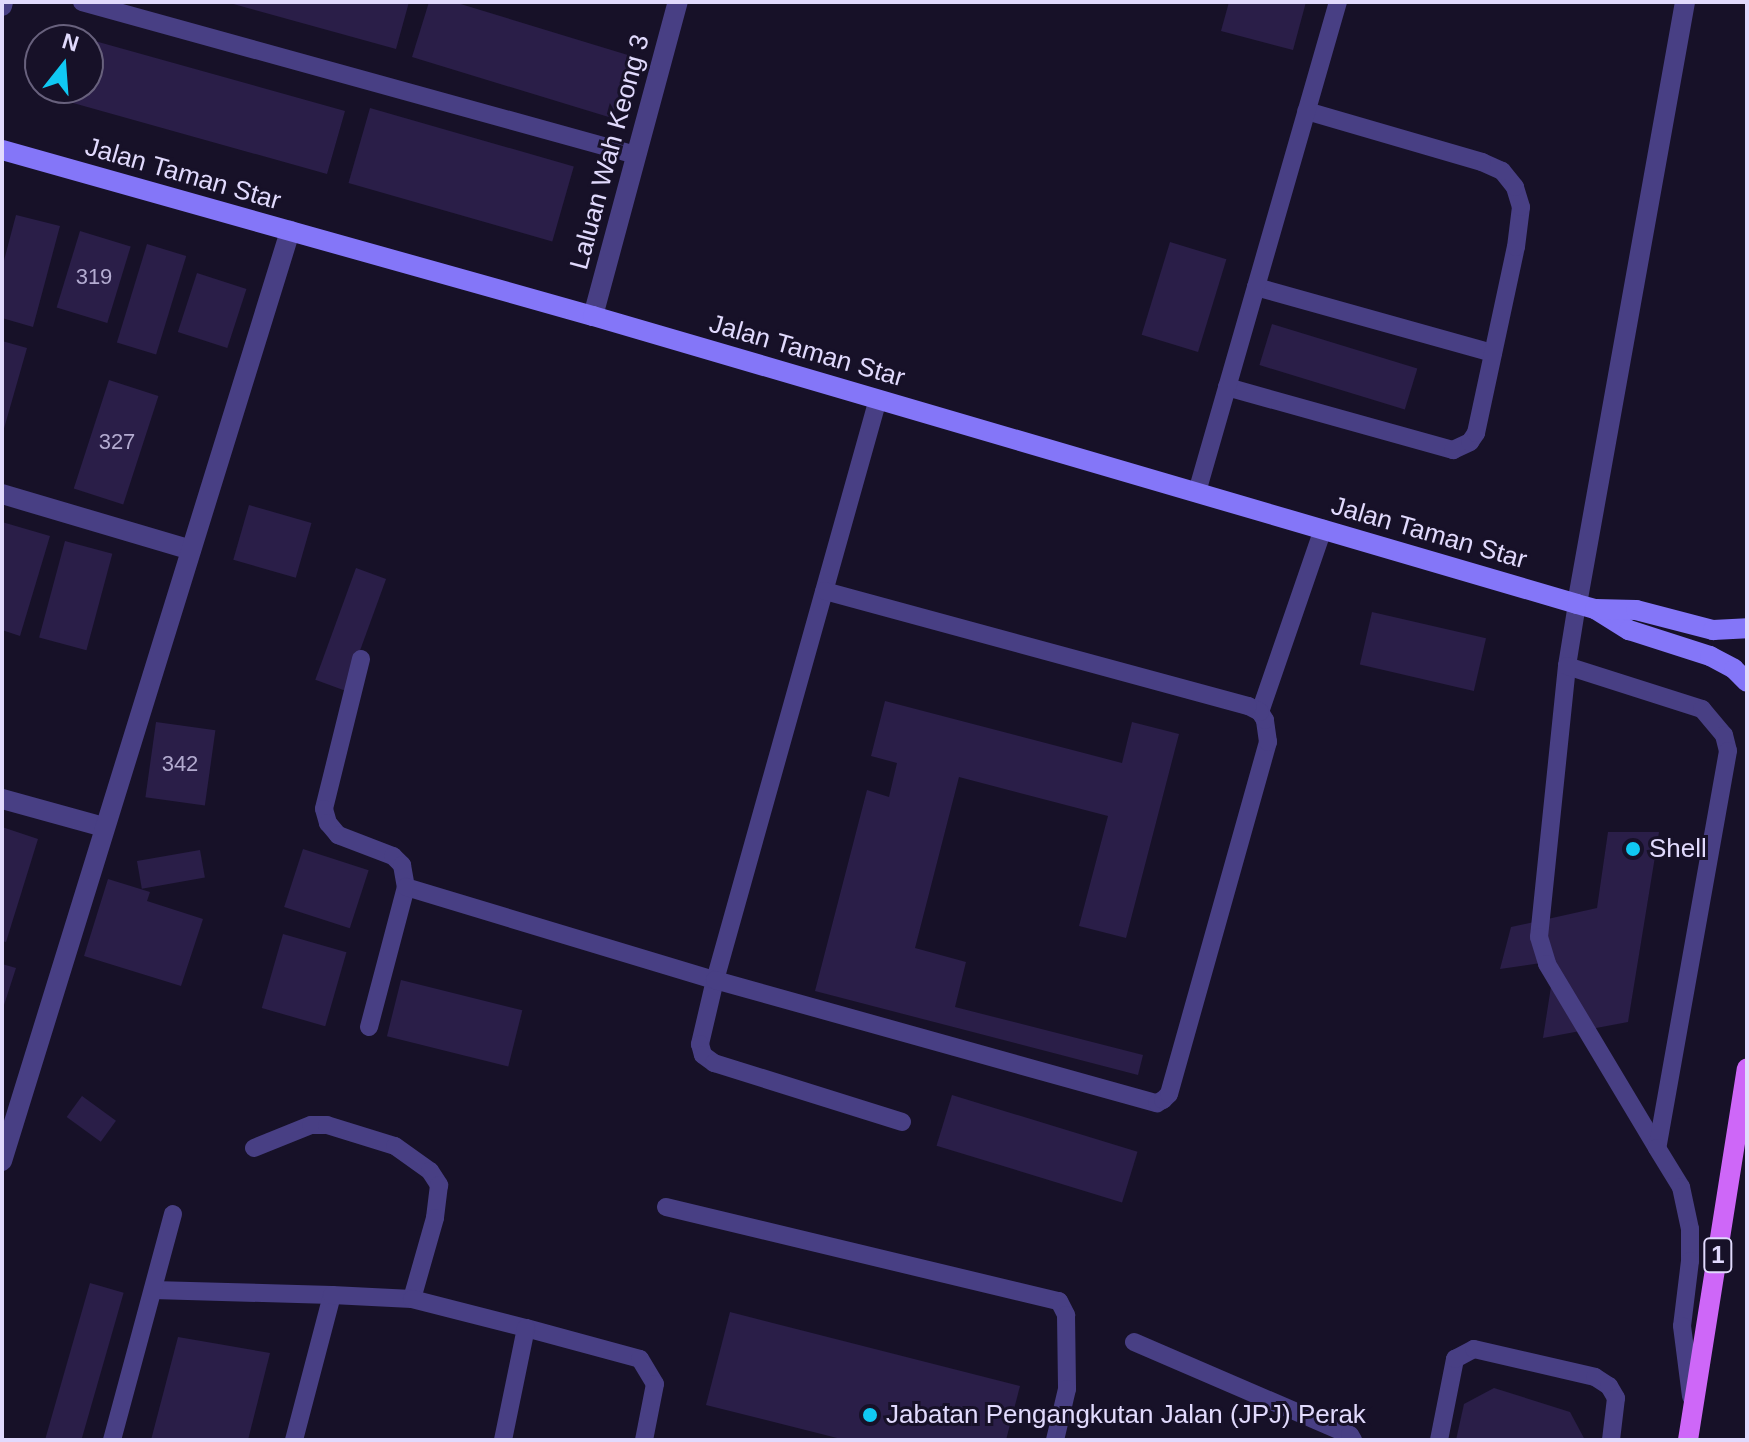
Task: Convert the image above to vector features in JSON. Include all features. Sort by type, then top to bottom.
[{"type":"main road","name":"1","points":[[1688,1440],[1747,1069]]},
{"type":"street","name":"Laluan Wah Keong 3","points":[[593,316],[678,2]]},
{"type":"street","points":[[1586,606],[1685,2]]},
{"type":"street","name":"Jalan Taman Star","points":[[2,150],[593,316],[1586,606],[1636,610],[1713,630],[1747,628]]},
{"type":"street","points":[[3,1153],[290,231]]},
{"type":"street","points":[[2,494],[191,550]]},
{"type":"street","name":"Jalan Taman Star","points":[[1586,606],[1629,630],[1710,656],[1734,669],[1747,682]]},
{"type":"street","points":[[2,799],[104,827]]},
{"type":"lane","points":[[82,2],[636,155]]},
{"type":"lane","points":[[1197,492],[1338,2]]},
{"type":"lane","points":[[1227,387],[1453,450],[1470,442],[1476,433],[1516,247],[1521,207],[1515,187],[1502,171],[1482,162],[1306,111]]},
{"type":"lane","points":[[1256,287],[1493,353]]},
{"type":"lane","points":[[878,399],[715,980],[700,1044],[703,1055],[714,1063],[902,1122]]},
{"type":"lane","points":[[1260,712],[1323,529]]},
{"type":"lane","points":[[406,887],[715,980],[1157,1103],[1169,1094],[1268,742],[1270,731],[1260,712],[824,591]]},
{"type":"lane","points":[[1586,606],[1567,666],[1539,928],[1540,947],[1547,964],[1681,1187],[1690,1229],[1682,1326],[1693,1411]]},
{"type":"lane","points":[[361,659],[324,809],[328,823],[338,835],[393,856],[402,865],[406,887],[369,1027]]},
{"type":"lane","points":[[1567,666],[1702,709],[1724,735],[1728,751],[1657,1148]]},
{"type":"lane","points":[[254,1148],[311,1125],[327,1125],[395,1146],[430,1171],[439,1185],[435,1218],[412,1299]]},
{"type":"lane","points":[[666,1207],[1059,1301],[1066,1315],[1067,1389],[1055,1440]]},
{"type":"lane","points":[[112,1440],[173,1214]]},
{"type":"lane","points":[[153,1290],[412,1299],[640,1359],[655,1384],[644,1440]]},
{"type":"lane","points":[[294,1440],[332,1295]]},
{"type":"lane","points":[[503,1440],[526,1328]]},
{"type":"lane","points":[[1134,1342],[1350,1435],[1353,1440]]},
{"type":"lane","points":[[1439,1440],[1455,1359],[1474,1349],[1595,1377],[1609,1386],[1616,1398],[1611,1440]]},
{"type":"building","points":[[226,2],[409,2],[396,49]]},
{"type":"building","points":[[429,2],[454,2],[631,56],[612,118],[412,57]]},
{"type":"building","points":[[1229,2],[1306,2],[1293,50],[1221,31]]},
{"type":"building","points":[[104,44],[345,111],[327,174],[77,104],[104,104]]},
{"type":"building","points":[[370,108],[574,166],[552,241],[349,183]]},
{"type":"building","points":[[16,215],[60,226],[33,327],[2,318],[2,268]]},
{"type":"building","points":[[80,231],[131,246],[107,323],[57,308]]},
{"type":"building","points":[[1170,242],[1226,259],[1198,352],[1142,335]]},
{"type":"building","points":[[147,244],[186,256],[156,354],[117,342]]},
{"type":"building","points":[[197,273],[246,289],[227,348],[178,332]]},
{"type":"building","points":[[1272,324],[1417,368],[1405,410],[1259,365]]},
{"type":"building","points":[[2,341],[27,348],[3,432],[2,431]]},
{"type":"building","points":[[109,380],[158,396],[123,504],[74,488]]},
{"type":"building","points":[[249,505],[311,523],[296,578],[233,560]]},
{"type":"building","points":[[2,522],[50,536],[20,636],[2,630]]},
{"type":"building","points":[[65,541],[112,554],[86,650],[39,638]]},
{"type":"building","points":[[356,568],[386,579],[345,691],[315,680]]},
{"type":"building","points":[[1372,612],[1486,638],[1474,691],[1360,665]]},
{"type":"building","points":[[885,701],[1122,763],[1132,722],[1179,734],[1126,938],[1079,926],[1108,816],[959,777],[915,948],[966,962],[955,1007],[1143,1055],[1138,1075],[815,991],[867,790],[889,797],[897,763],[871,756]]},
{"type":"building","points":[[156,722],[215,730],[205,806],[145,797]]},
{"type":"building","points":[[2,827],[38,839],[6,942],[2,941]]},
{"type":"building","points":[[1608,832],[1659,832],[1628,1022],[1543,1038],[1555,961],[1500,969],[1511,927],[1597,908]]},
{"type":"building","points":[[303,849],[369,870],[350,928],[284,907]]},
{"type":"building","points":[[200,850],[205,878],[142,889],[137,861]]},
{"type":"building","points":[[108,879],[150,892],[147,901],[203,919],[181,986],[84,956]]},
{"type":"building","points":[[283,934],[346,952],[325,1026],[262,1008]]},
{"type":"building","points":[[2,964],[16,968],[4,1005],[2,1005]]},
{"type":"building","points":[[401,980],[522,1010],[508,1067],[387,1036]]},
{"type":"building","points":[[952,1095],[1138,1152],[1122,1202],[937,1146]]},
{"type":"building","points":[[82,1096],[116,1121],[101,1142],[67,1117]]},
{"type":"building","points":[[90,1283],[124,1293],[81,1440],[45,1440]]},
{"type":"building","points":[[730,1312],[1020,1386],[1006,1440],[845,1440],[706,1405]]},
{"type":"building","points":[[178,1337],[270,1353],[248,1440],[151,1440]]},
{"type":"building","points":[[1494,1388],[1570,1412],[1585,1440],[1456,1440],[1464,1404]]},
{"type":"place","name":"Shell","points":[[1633,849]]},
{"type":"place","name":"Jabatan Pengangkutan Jalan (JPJ) Perak","points":[[870,1415]]}]
